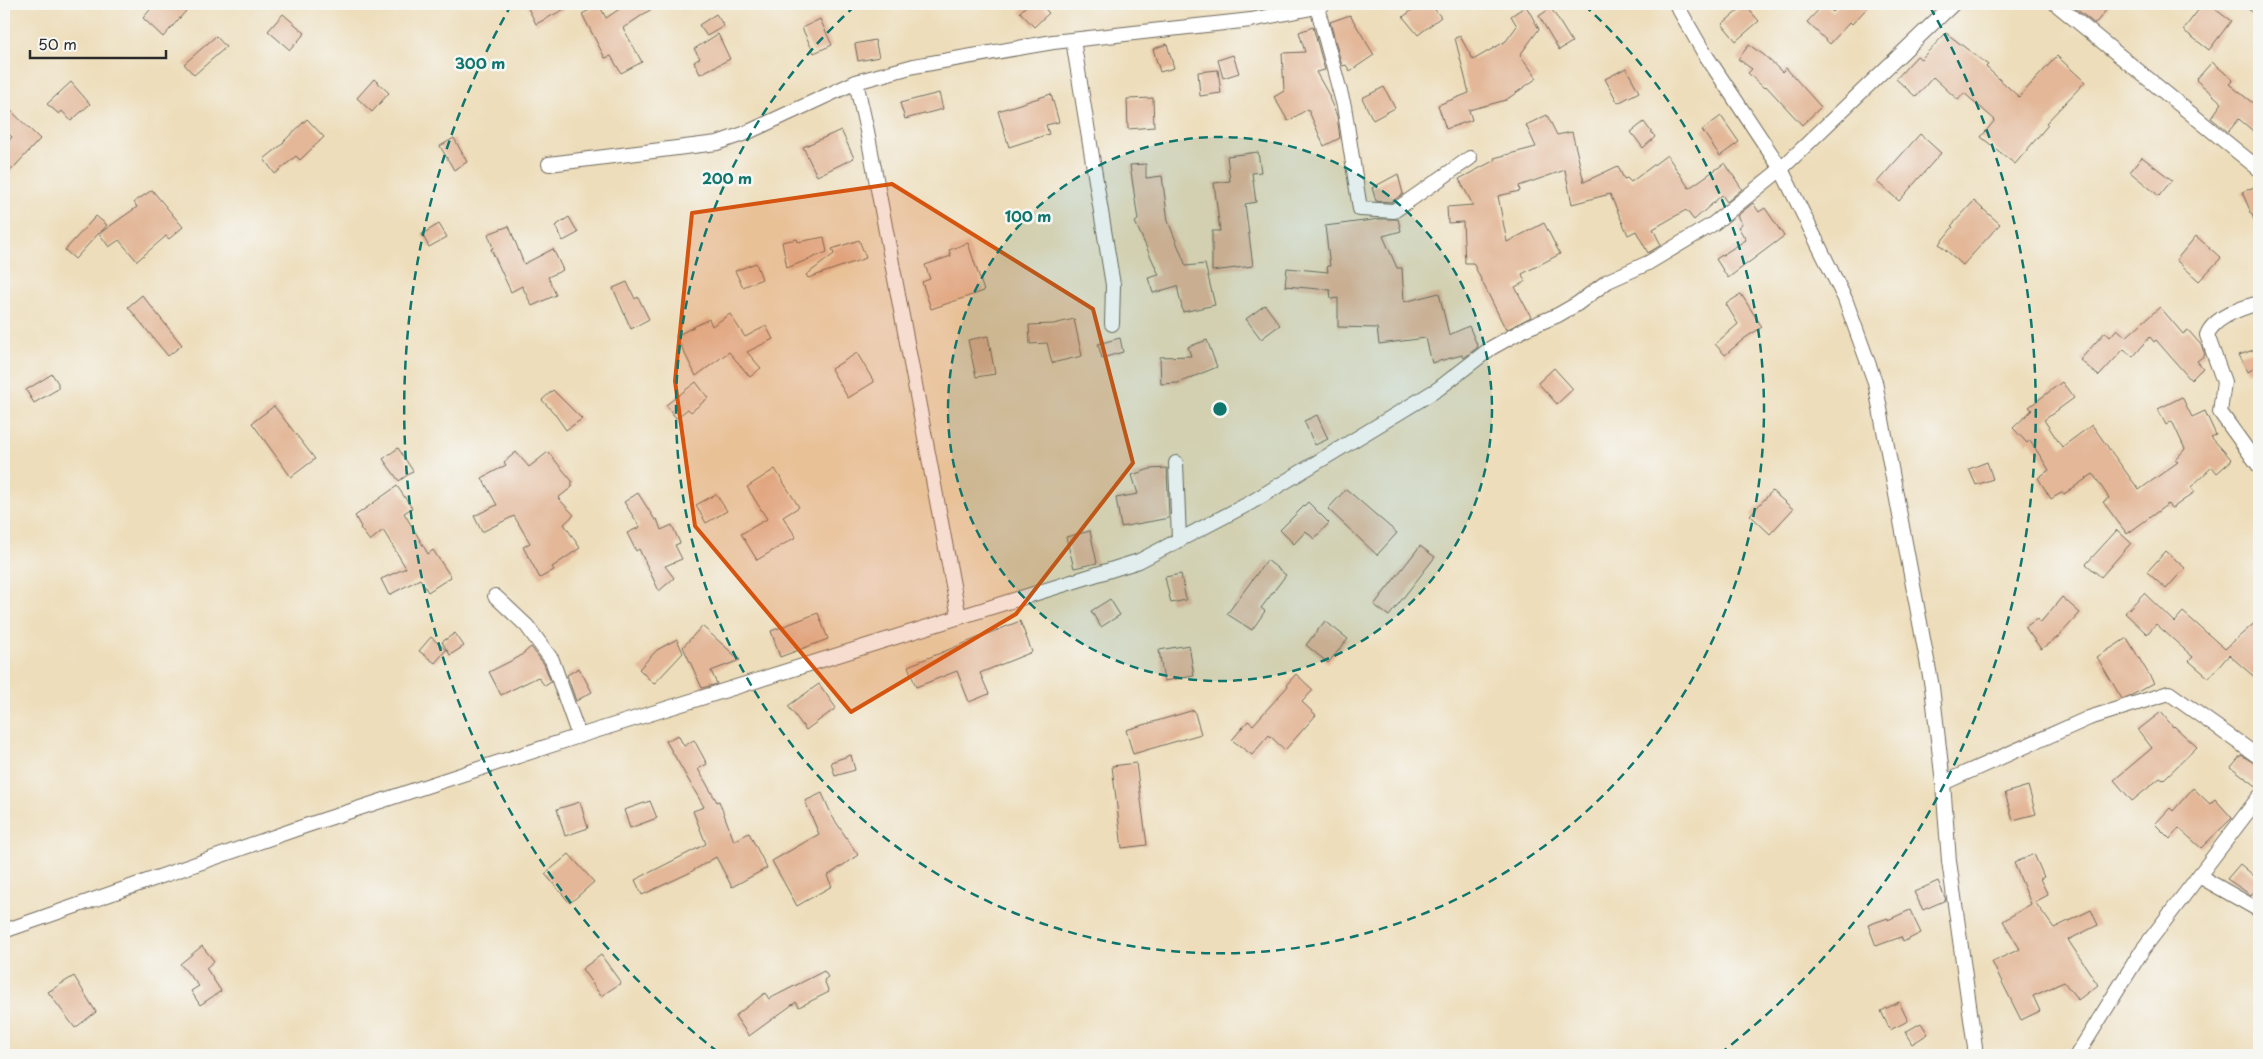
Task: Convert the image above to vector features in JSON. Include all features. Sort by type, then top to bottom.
[{"type":"street","points":[[1676,4],[1703,51],[1782,169],[1845,299],[1875,382],[1932,687],[1943,783],[1949,861],[1976,1055]]},
{"type":"street","points":[[4,931],[304,826],[579,736],[1140,561],[1250,503],[1438,389],[1491,348],[1527,328],[1558,315],[1577,304],[1608,281],[1648,263],[1713,224],[1782,169],[1953,4]]},
{"type":"street","points":[[2056,4],[2259,169]]},
{"type":"street","points":[[2254,4],[2259,7]]},
{"type":"street","points":[[549,164],[717,143],[746,133],[856,82],[914,66],[1073,40],[1251,20],[1320,6],[1344,106],[1360,209],[1394,211],[1470,158]]},
{"type":"street","points":[[1073,40],[1113,285],[1112,324]]},
{"type":"street","points":[[856,82],[959,617]]},
{"type":"street","points":[[2259,303],[2243,307],[2211,325],[2207,335],[2224,382],[2220,412],[2259,466]]},
{"type":"street","points":[[1176,464],[1179,539]]},
{"type":"street","points":[[495,596],[527,626],[552,660],[579,736]]},
{"type":"street","points":[[1943,783],[2089,718],[2169,694],[2259,757]]},
{"type":"street","points":[[2076,1055],[2143,949],[2259,797]]},
{"type":"street","points":[[2199,876],[2259,910]]},
{"type":"highlighted area","points":[[892,184],[1093,309],[1133,463],[1016,614],[851,712],[695,526],[675,381],[692,213]]},
{"type":"building","points":[[155,4],[178,4],[186,11],[163,37],[143,18]]},
{"type":"building","points":[[526,4],[574,4],[536,24]]},
{"type":"building","points":[[627,4],[659,4],[623,28],[642,62],[621,73],[611,56],[605,58],[582,14],[599,5],[606,18]]},
{"type":"building","points":[[1028,4],[1040,4],[1049,13],[1034,27],[1020,12]]},
{"type":"building","points":[[1420,4],[1430,4],[1441,17],[1418,35],[1403,17]]},
{"type":"building","points":[[1824,4],[1833,12],[1840,4],[1871,4],[1852,24],[1850,22],[1830,44],[1807,22]]},
{"type":"building","points":[[2070,4],[2111,4],[2095,24]]},
{"type":"building","points":[[2203,4],[2208,4],[2231,21],[2209,50],[2183,30]]},
{"type":"building","points":[[1745,5],[1759,21],[1736,41],[1722,24]]},
{"type":"building","points":[[1526,6],[1539,29],[1520,55],[1537,78],[1506,100],[1469,110],[1472,120],[1446,129],[1438,105],[1469,93],[1455,38],[1460,36],[1473,60],[1506,41],[1517,26],[1511,16]]},
{"type":"building","points":[[1551,8],[1572,42],[1559,50],[1539,16]]},
{"type":"building","points":[[283,14],[305,33],[290,50],[268,31]]},
{"type":"building","points":[[716,14],[724,26],[707,36],[699,25]]},
{"type":"building","points":[[1350,15],[1374,55],[1350,71],[1346,65],[1342,66],[1330,22]]},
{"type":"building","points":[[820,19],[832,45],[814,53],[802,28]]},
{"type":"building","points":[[1313,27],[1325,70],[1316,72],[1330,97],[1337,116],[1340,138],[1324,146],[1308,109],[1288,121],[1274,97],[1284,91],[1282,53],[1305,52],[1299,32]]},
{"type":"building","points":[[1946,33],[1988,65],[1986,67],[2019,97],[2057,56],[2085,82],[2046,123],[2048,125],[2015,164],[1981,137],[1995,120],[1964,93],[1958,100],[1933,77],[1916,97],[1896,79],[1917,56],[1921,59]]},
{"type":"building","points":[[718,34],[730,59],[700,74],[694,62],[700,58],[694,49]]},
{"type":"building","points":[[216,36],[226,47],[194,75],[184,64]]},
{"type":"building","points":[[875,40],[879,57],[858,61],[855,44]]},
{"type":"building","points":[[1167,44],[1174,68],[1160,72],[1153,49]]},
{"type":"building","points":[[1749,45],[1764,55],[1782,72],[1786,68],[1821,107],[1802,125],[1766,86],[1764,88],[1748,73],[1752,69],[1738,59]]},
{"type":"building","points":[[1233,55],[1239,73],[1223,78],[1218,60]]},
{"type":"building","points":[[2212,62],[2233,80],[2229,84],[2259,108],[2259,136],[2239,119],[2228,132],[2211,118],[2222,103],[2196,80]]},
{"type":"building","points":[[1626,68],[1639,92],[1618,103],[1605,79]]},
{"type":"building","points":[[1218,70],[1221,93],[1200,96],[1198,72]]},
{"type":"building","points":[[374,79],[389,93],[372,112],[357,98]]},
{"type":"building","points":[[71,82],[90,104],[71,121],[62,111],[59,114],[47,104]]},
{"type":"building","points":[[1384,87],[1395,108],[1373,120],[1362,98]]},
{"type":"building","points":[[939,93],[943,109],[905,119],[900,103]]},
{"type":"building","points":[[1051,94],[1059,122],[1046,125],[1049,134],[1009,147],[998,111]]},
{"type":"building","points":[[1153,98],[1154,127],[1128,129],[1127,99]]},
{"type":"building","points":[[4,104],[40,139],[4,178],[4,146],[12,137],[4,129]]},
{"type":"building","points":[[1547,115],[1557,135],[1572,132],[1584,182],[1618,166],[1624,179],[1627,178],[1631,182],[1667,155],[1689,188],[1725,163],[1742,189],[1727,202],[1722,195],[1694,220],[1686,210],[1653,229],[1661,245],[1648,253],[1636,231],[1628,235],[1610,194],[1572,204],[1565,170],[1519,186],[1520,191],[1498,196],[1507,242],[1544,223],[1560,254],[1522,274],[1525,282],[1515,287],[1531,317],[1506,330],[1473,263],[1465,263],[1463,222],[1448,223],[1447,207],[1473,205],[1459,179],[1495,160],[1494,158],[1536,147],[1526,125]]},
{"type":"building","points":[[1721,116],[1739,142],[1720,156],[1702,130]]},
{"type":"building","points":[[307,119],[324,137],[300,160],[296,156],[275,174],[264,159],[284,143]]},
{"type":"building","points":[[1644,122],[1655,137],[1643,148],[1631,132]]},
{"type":"building","points":[[841,130],[854,158],[817,176],[803,147]]},
{"type":"building","points":[[1920,134],[1941,153],[1899,201],[1877,182]]},
{"type":"building","points":[[454,138],[467,162],[454,170],[440,146]]},
{"type":"building","points":[[1258,152],[1261,172],[1252,173],[1256,202],[1245,204],[1253,266],[1212,271],[1212,231],[1220,231],[1214,183],[1230,181],[1227,156]]},
{"type":"building","points":[[2142,157],[2172,180],[2159,196],[2130,172]]},
{"type":"building","points":[[1146,164],[1146,178],[1162,176],[1168,221],[1186,266],[1205,264],[1215,305],[1183,312],[1177,286],[1153,293],[1148,278],[1159,275],[1135,222],[1138,220],[1130,165]]},
{"type":"building","points":[[1398,174],[1403,194],[1391,202],[1376,201],[1372,188]]},
{"type":"building","points":[[2259,185],[2259,231],[2242,192]]},
{"type":"building","points":[[152,190],[183,227],[169,239],[166,236],[137,261],[119,240],[109,247],[99,233],[75,259],[65,250],[96,216],[107,225],[100,233],[137,207],[134,202]]},
{"type":"building","points":[[1974,201],[2000,224],[1963,265],[1939,244],[1953,227],[1951,226]]},
{"type":"building","points":[[1753,203],[1759,212],[1765,208],[1784,236],[1728,278],[1716,259],[1746,240],[1738,227],[1742,224],[1737,216]]},
{"type":"building","points":[[569,217],[578,233],[563,241],[555,226]]},
{"type":"building","points":[[1380,219],[1398,219],[1401,231],[1383,236],[1397,268],[1402,268],[1404,302],[1439,293],[1449,335],[1469,326],[1478,347],[1464,358],[1462,355],[1432,363],[1426,338],[1379,344],[1377,328],[1338,327],[1338,298],[1331,299],[1330,290],[1285,286],[1287,268],[1328,272],[1327,266],[1330,266],[1325,226]]},
{"type":"building","points":[[439,224],[447,237],[429,247],[422,234]]},
{"type":"building","points":[[509,226],[524,264],[553,249],[563,270],[548,277],[556,295],[532,306],[522,286],[511,292],[491,249],[493,248],[488,234]]},
{"type":"building","points":[[2196,236],[2221,258],[2199,281],[2176,260]]},
{"type":"building","points":[[824,237],[827,252],[787,268],[782,242],[797,239],[798,242]]},
{"type":"building","points":[[859,240],[866,258],[808,278],[806,275],[834,254],[832,249]]},
{"type":"building","points":[[968,243],[984,291],[931,309],[922,282],[930,279],[925,265],[951,256],[949,250]]},
{"type":"building","points":[[756,263],[762,279],[743,287],[735,271]]},
{"type":"building","points":[[627,282],[635,299],[638,297],[649,319],[631,329],[613,288]]},
{"type":"building","points":[[1741,294],[1762,327],[1725,355],[1715,344],[1738,324],[1726,304]]},
{"type":"building","points":[[142,295],[182,345],[168,356],[128,307]]},
{"type":"building","points":[[1265,305],[1280,325],[1261,339],[1246,319]]},
{"type":"building","points":[[2160,307],[2183,334],[2188,330],[2201,345],[2205,355],[2197,361],[2203,368],[2191,380],[2156,340],[2154,342],[2150,337],[2133,357],[2124,349],[2099,376],[2080,360],[2105,332],[2110,337],[2117,329],[2126,337]]},
{"type":"building","points":[[730,314],[745,337],[766,326],[773,339],[747,352],[761,368],[750,377],[729,352],[696,376],[676,336],[709,319],[712,326]]},
{"type":"building","points":[[1074,319],[1082,356],[1052,363],[1047,343],[1030,344],[1029,325],[1054,324]]},
{"type":"building","points":[[988,336],[995,374],[976,377],[968,340]]},
{"type":"building","points":[[1120,338],[1123,352],[1102,358],[1098,344]]},
{"type":"building","points":[[1207,340],[1217,367],[1178,383],[1161,384],[1160,357],[1191,356],[1188,347]]},
{"type":"building","points":[[2259,348],[2259,365],[2248,372],[2239,355]]},
{"type":"building","points":[[857,353],[874,382],[848,398],[831,369]]},
{"type":"building","points":[[1554,368],[1573,389],[1557,404],[1538,383]]},
{"type":"building","points":[[52,374],[58,383],[58,389],[34,403],[26,390]]},
{"type":"building","points":[[696,382],[708,398],[691,412],[688,409],[676,418],[666,405]]},
{"type":"building","points":[[2062,382],[2074,398],[2044,420],[2062,447],[2092,425],[2139,490],[2178,462],[2175,460],[2185,449],[2172,421],[2166,425],[2158,409],[2182,397],[2192,417],[2205,411],[2216,435],[2211,437],[2232,460],[2217,473],[2212,467],[2191,487],[2195,492],[2171,509],[2168,504],[2127,534],[2103,502],[2109,498],[2093,474],[2064,494],[2063,492],[2051,499],[2038,478],[2049,470],[2030,440],[2027,443],[2013,428],[2032,410],[2029,407]]},
{"type":"building","points":[[553,390],[582,419],[566,430],[542,400]]},
{"type":"building","points":[[274,406],[315,459],[291,477],[252,423]]},
{"type":"building","points":[[1317,415],[1328,439],[1315,445],[1304,421]]},
{"type":"building","points":[[398,448],[413,471],[399,481],[383,459]]},
{"type":"building","points":[[516,452],[529,467],[548,452],[572,481],[572,487],[558,498],[574,515],[564,524],[580,548],[552,567],[554,570],[540,578],[523,547],[530,543],[514,516],[482,532],[474,516],[497,505],[482,478],[506,465],[504,462]]},
{"type":"building","points":[[1987,462],[1993,479],[1976,485],[1969,469]]},
{"type":"building","points":[[1167,468],[1169,518],[1121,527],[1116,498],[1138,494],[1132,475],[1150,469]]},
{"type":"building","points":[[775,469],[799,507],[783,517],[796,537],[757,560],[741,534],[767,519],[747,487]]},
{"type":"building","points":[[397,486],[412,508],[404,513],[428,554],[433,550],[451,577],[428,592],[420,579],[389,595],[381,579],[406,568],[383,530],[370,541],[360,528],[355,516]]},
{"type":"building","points":[[1346,489],[1397,533],[1377,555],[1328,509]]},
{"type":"building","points":[[1772,491],[1793,509],[1770,534],[1750,515]]},
{"type":"building","points":[[638,493],[655,520],[657,519],[661,530],[672,525],[680,543],[675,545],[682,559],[665,566],[674,578],[659,591],[639,549],[636,551],[627,533],[640,527],[624,502]]},
{"type":"building","points":[[716,494],[727,511],[706,523],[696,505]]},
{"type":"building","points":[[1308,502],[1329,523],[1314,539],[1306,531],[1294,544],[1280,530]]},
{"type":"building","points":[[2117,530],[2131,543],[2101,577],[2086,564]]},
{"type":"building","points":[[1090,531],[1097,563],[1074,568],[1066,537]]},
{"type":"building","points":[[1420,546],[1435,557],[1389,616],[1374,605]]},
{"type":"building","points":[[2166,551],[2185,568],[2166,589],[2147,572]]},
{"type":"building","points":[[1267,560],[1286,575],[1261,608],[1265,611],[1252,630],[1227,614]]},
{"type":"building","points":[[1181,574],[1186,600],[1171,603],[1165,577]]},
{"type":"building","points":[[2144,593],[2174,622],[2183,612],[2225,649],[2259,619],[2259,681],[2229,655],[2209,678],[2189,661],[2193,657],[2156,624],[2147,634],[2125,613]]},
{"type":"building","points":[[2062,597],[2080,613],[2058,637],[2041,649],[2025,627],[2037,619],[2040,623]]},
{"type":"building","points":[[1110,599],[1120,615],[1101,627],[1091,611]]},
{"type":"building","points":[[818,613],[828,639],[780,657],[771,631]]},
{"type":"building","points":[[1020,621],[1032,652],[980,673],[989,694],[969,702],[957,671],[916,687],[908,666]]},
{"type":"building","points":[[1325,621],[1348,639],[1328,663],[1306,645]]},
{"type":"building","points":[[702,626],[740,660],[711,671],[717,684],[702,688],[683,647]]},
{"type":"building","points":[[455,633],[464,646],[450,655],[442,642]]},
{"type":"building","points":[[431,637],[446,650],[435,663],[419,651]]},
{"type":"building","points":[[2127,638],[2154,683],[2122,699],[2097,657]]},
{"type":"building","points":[[677,639],[683,653],[654,684],[639,669],[657,650]]},
{"type":"building","points":[[1189,645],[1194,676],[1164,681],[1159,650]]},
{"type":"building","points":[[531,647],[544,664],[551,682],[545,686],[538,677],[501,695],[489,672],[519,657]]},
{"type":"building","points":[[579,668],[592,692],[576,701],[567,675]]},
{"type":"building","points":[[1296,674],[1313,690],[1302,702],[1316,715],[1285,750],[1269,735],[1252,755],[1232,740],[1248,721],[1253,725],[1288,686],[1287,684]]},
{"type":"building","points":[[819,684],[836,708],[806,730],[788,706]]},
{"type":"building","points":[[1194,710],[1201,734],[1133,754],[1126,730]]},
{"type":"building","points":[[2161,712],[2173,727],[2197,747],[2163,780],[2160,778],[2132,801],[2114,780],[2152,748],[2138,730]]},
{"type":"building","points":[[678,735],[684,746],[694,740],[707,764],[698,769],[717,802],[719,801],[734,841],[749,833],[767,868],[732,887],[716,857],[689,873],[642,895],[635,880],[706,844],[693,811],[704,807],[666,741]]},
{"type":"building","points":[[851,755],[855,770],[835,776],[831,762]]},
{"type":"building","points":[[2241,755],[2259,766],[2259,788],[2231,767]]},
{"type":"building","points":[[1136,763],[1147,845],[1122,848],[1112,766]]},
{"type":"building","points":[[2028,786],[2036,814],[2013,820],[2005,793]]},
{"type":"building","points":[[2193,788],[2210,804],[2215,799],[2232,818],[2201,848],[2179,828],[2170,839],[2155,824],[2170,808],[2173,811]]},
{"type":"building","points":[[822,793],[832,816],[858,855],[827,876],[832,886],[797,906],[772,861],[819,834],[805,801]]},
{"type":"building","points":[[650,801],[657,818],[630,828],[624,810]]},
{"type":"building","points":[[580,802],[588,828],[565,836],[557,809]]},
{"type":"building","points":[[569,854],[594,882],[570,903],[545,874]]},
{"type":"building","points":[[2034,854],[2044,877],[2040,879],[2048,895],[2035,902],[2054,928],[2091,910],[2098,925],[2068,940],[2098,985],[2078,1000],[2064,982],[2033,996],[2040,1011],[2021,1020],[1992,962],[2020,949],[2003,921],[2031,904],[2014,863]]},
{"type":"building","points":[[2240,864],[2259,880],[2259,886],[2251,895],[2227,879]]},
{"type":"building","points":[[1938,881],[1946,900],[1923,910],[1914,892]]},
{"type":"building","points":[[1910,910],[1921,933],[1903,942],[1901,937],[1876,946],[1868,925],[1888,918],[1888,920]]},
{"type":"building","points":[[202,946],[214,961],[206,968],[221,991],[200,1005],[191,991],[199,986],[180,964]]},
{"type":"building","points":[[601,955],[621,983],[601,996],[582,969]]},
{"type":"building","points":[[824,971],[828,977],[824,980],[829,992],[799,1007],[796,1002],[749,1036],[735,1016],[765,993],[769,999]]},
{"type":"building","points":[[74,976],[96,1012],[75,1028],[48,992]]},
{"type":"building","points":[[1899,1002],[1908,1021],[1890,1030],[1881,1011]]},
{"type":"building","points":[[1921,1023],[1928,1034],[1912,1044],[1905,1032]]}]
